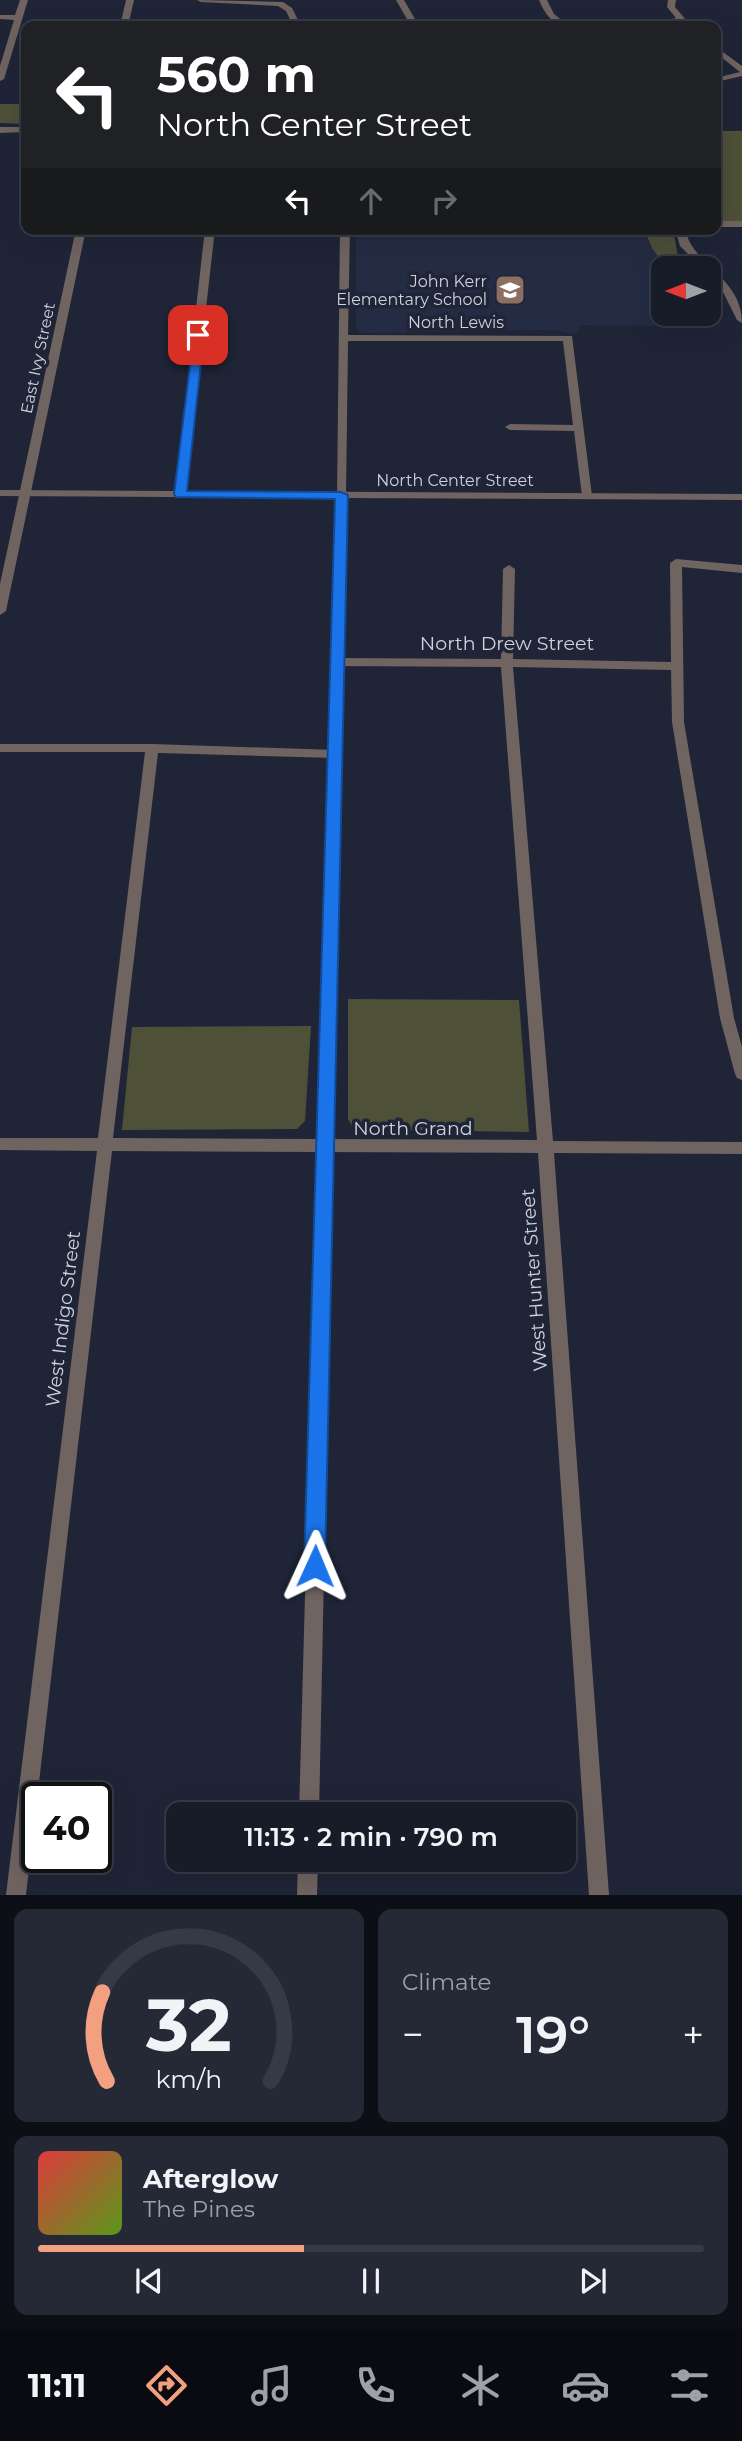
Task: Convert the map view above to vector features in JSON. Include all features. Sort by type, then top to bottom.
[{"type":"street","points":[[0,79],[24,0]]},
{"type":"street","points":[[125,21],[130,0]]},
{"type":"street","points":[[400,0],[412,21]]},
{"type":"street","points":[[543,0],[556,21]]},
{"type":"street","points":[[672,0],[671,7],[679,20],[674,21]]},
{"type":"street","points":[[204,1],[280,4],[289,10],[294,21]]},
{"type":"street","points":[[0,18],[19,18]]},
{"type":"street","points":[[721,53],[742,72]]},
{"type":"street","points":[[721,78],[742,72]]},
{"type":"street","points":[[0,130],[21,130]]},
{"type":"street","points":[[721,224],[742,224]]},
{"type":"street","name":"East Ivy Street","points":[[0,611],[80,235]]},
{"type":"street","points":[[180,494],[209,235]]},
{"type":"street","points":[[309,1802],[345,235]]},
{"type":"street","points":[[681,235],[683,244],[696,256]]},
{"type":"street","points":[[721,283],[742,320]]},
{"type":"street","name":"North Lewis","points":[[343,338],[568,338],[579,428]]},
{"type":"street","points":[[510,428],[579,428],[587,496]]},
{"type":"street","name":"North Center Street","points":[[0,493],[742,497]]},
{"type":"street","points":[[742,569],[676,563],[678,722],[727,1018],[742,1074]]},
{"type":"street","name":"West Hunter Street","points":[[509,569],[507,663],[599,1895]]},
{"type":"street","name":"North Drew Street","points":[[337,663],[678,666]]},
{"type":"street","points":[[0,748],[152,748],[335,754]]},
{"type":"street","name":"West Indigo Street","points":[[16,1895],[152,748]]},
{"type":"street","name":"North Grand","points":[[0,1144],[742,1148]]},
{"type":"street","points":[[307,1895],[308,1872]]},
{"type":"shaded area","name":"John Kerr Elementary School","points":[[356,235],[647,235],[658,256],[651,256],[651,326],[579,325],[579,331],[573,334],[555,330],[360,333],[356,327]]},
{"type":"green space","points":[[0,104],[21,104],[21,124],[0,123]]},
{"type":"green space","points":[[721,131],[742,131],[742,221],[721,221]]},
{"type":"green space","points":[[647,235],[674,235],[678,256],[658,256]]},
{"type":"green space","points":[[348,999],[519,1000],[529,1132],[354,1129],[348,1119]]},
{"type":"green space","points":[[311,1026],[305,1121],[297,1129],[122,1130],[132,1027]]},
{"type":"place","name":"John Kerr Elementary School","points":[[510,290]]},
{"type":"route","points":[[198,335],[180,494],[341,495],[315,1566]]}]
